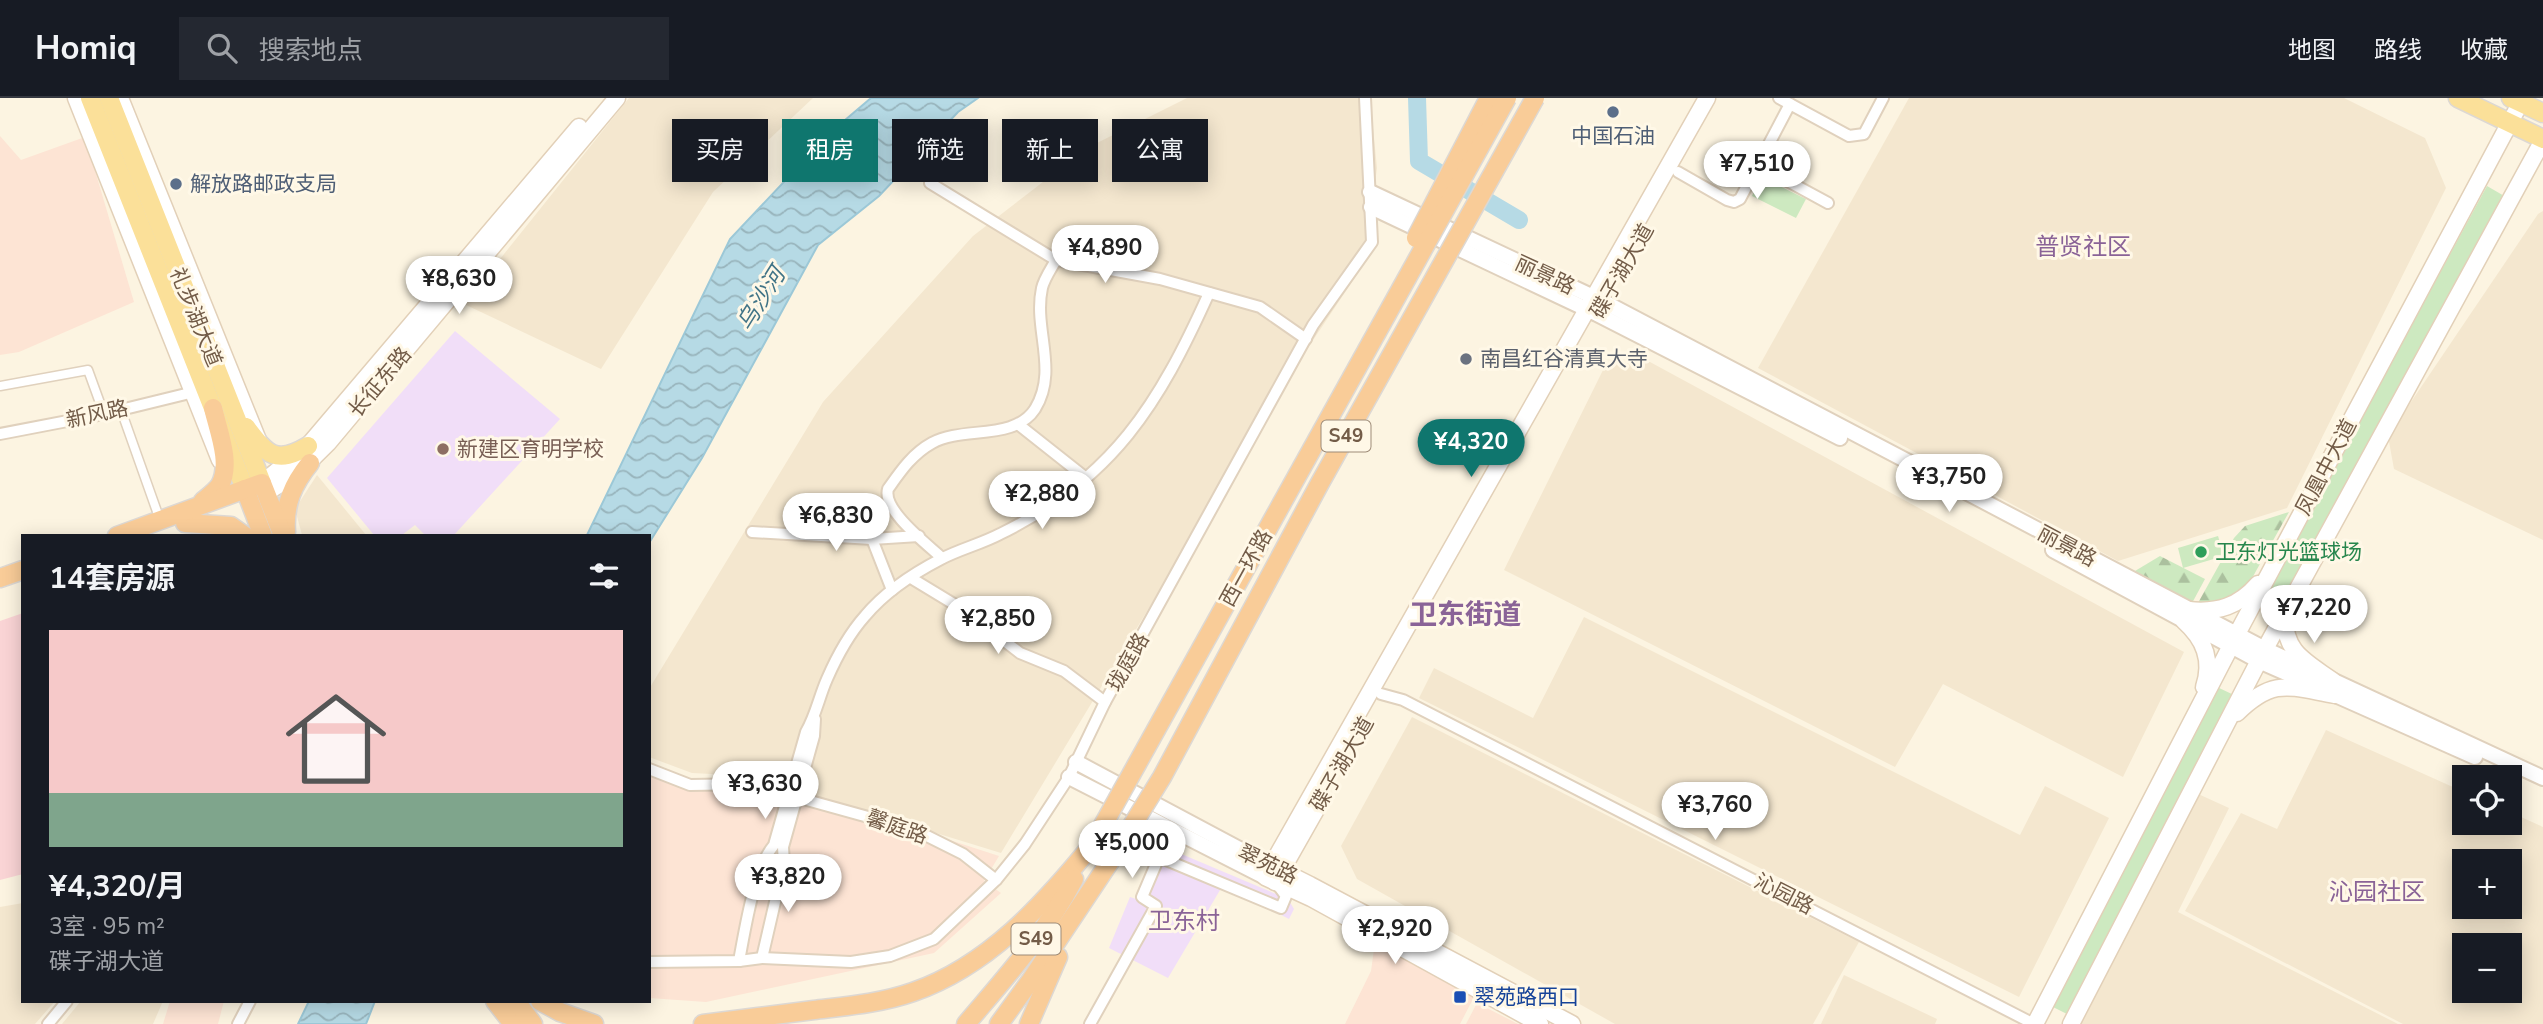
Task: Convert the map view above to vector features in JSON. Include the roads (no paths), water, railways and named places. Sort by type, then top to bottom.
[{"type":"highway","points":[[1357,369],[1391,286],[1489,98]]},
{"type":"highway","name":"西一环路","points":[[966,1024],[1060,907],[1507,98]]},
{"type":"highway","name":"西一环路","points":[[999,1024],[1109,863],[1162,777],[1320,483],[1535,98]]},
{"type":"highway","points":[[197,506],[220,485],[224,471],[222,406]]},
{"type":"highway","points":[[285,534],[287,503],[309,454]]},
{"type":"highway","points":[[155,528],[197,506],[256,491]]},
{"type":"highway","points":[[185,523],[256,491]]},
{"type":"highway","name":"礼步湖大道","points":[[256,491],[263,534]]},
{"type":"highway","name":"礼步湖大道","points":[[256,491],[284,534]]},
{"type":"highway","points":[[126,534],[185,523],[231,526],[242,534]]},
{"type":"highway","points":[[0,578],[21,571]]},
{"type":"highway","points":[[0,590],[21,583]]},
{"type":"highway","points":[[703,1024],[882,1000],[913,992],[946,978],[1006,936],[1054,892],[1092,845]]},
{"type":"highway","points":[[1029,1024],[1050,972],[1109,863]]},
{"type":"highway","points":[[488,1003],[495,1024]]},
{"type":"highway","points":[[497,1003],[513,1024]]},
{"type":"highway","points":[[517,1003],[533,1024]]},
{"type":"highway","points":[[544,1003],[594,1024]]},
{"type":"main road","points":[[76,98],[224,471]]},
{"type":"main road","name":"礼步湖大道","points":[[90,98],[256,491]]},
{"type":"main road","name":"礼步湖大道","points":[[109,98],[222,406]]},
{"type":"main road","points":[[120,98],[260,445]]},
{"type":"main road","name":"长征东路","points":[[309,454],[604,98]]},
{"type":"main road","name":"长征东路","points":[[256,491],[309,454],[617,98]]},
{"type":"main road","name":"碟子湖大道","points":[[1273,874],[1381,694],[1596,306],[1707,98]]},
{"type":"main road","name":"碟子湖大道","points":[[1273,874],[1596,306],[1720,98]]},
{"type":"main road","points":[[2458,98],[2543,139]]},
{"type":"main road","points":[[2518,99],[2543,113]]},
{"type":"main road","name":"凤凰中大道","points":[[2035,1024],[2234,640],[2509,123],[2518,99]]},
{"type":"main road","name":"凤凰中大道","points":[[2071,1024],[2262,655],[2543,139]]},
{"type":"main road","points":[[222,406],[274,456],[309,454]]},
{"type":"main road","points":[[2192,721],[2208,674],[2208,661],[2198,633],[2187,615],[2237,603],[2275,563]]},
{"type":"main road","points":[[2285,612],[2284,629],[2292,649],[2334,688]]},
{"type":"main road","points":[[2228,722],[2250,700],[2274,687],[2334,688]]},
{"type":"main road","name":"翠苑路","points":[[1273,874],[1311,898],[1540,1024]]},
{"type":"main road","name":"翠苑路","points":[[1273,874],[1572,1024]]},
{"type":"street","name":"珑庭路","points":[[651,962],[739,961],[762,958],[851,962],[890,956],[934,939],[996,880],[1025,844],[1069,777],[1105,702],[1306,339],[1373,242],[1365,98]]},
{"type":"street","points":[[1678,172],[1734,202],[1741,199],[1758,166],[1784,101],[1849,135],[1857,136],[1864,134],[1883,98]]},
{"type":"street","points":[[1758,166],[1828,203]]},
{"type":"street","points":[[930,183],[1056,260],[1160,279],[1260,307],[1306,339]]},
{"type":"street","name":"丽景路","points":[[1370,200],[1596,306],[1905,471],[2262,655],[2543,787]]},
{"type":"street","points":[[942,558],[896,514],[887,500],[888,489],[909,461],[922,449],[946,437],[1019,425],[1034,410],[1042,393],[1046,357],[1040,322],[1042,286],[1056,260]]},
{"type":"street","points":[[762,958],[783,863],[792,795],[806,733],[843,645],[866,615],[892,590],[942,558],[997,536],[1034,517],[1087,478],[1118,447],[1146,413],[1170,374],[1209,293]]},
{"type":"street","points":[[0,386],[88,370],[104,414]]},
{"type":"street","name":"新风路","points":[[0,434],[104,414],[194,392]]},
{"type":"street","points":[[121,410],[155,528]]},
{"type":"street","points":[[1019,425],[1087,478]]},
{"type":"street","points":[[752,532],[872,539],[919,536]]},
{"type":"street","points":[[872,539],[892,590]]},
{"type":"street","points":[[911,578],[967,612],[1020,653],[1064,670],[1105,702]]},
{"type":"street","name":"丽景路","points":[[2334,688],[2543,778]]},
{"type":"street","name":"沁园路","points":[[1381,694],[1403,700],[2035,1024]]},
{"type":"street","name":"翠苑路","points":[[1076,762],[1273,874]]},
{"type":"street","name":"馨庭路","points":[[651,770],[690,785],[748,784],[915,830],[963,854],[996,880]]},
{"type":"street","name":"翠苑路","points":[[1069,777],[1273,874]]},
{"type":"street","points":[[739,961],[747,920],[765,857],[774,845],[792,795]]},
{"type":"street","points":[[1090,1024],[1156,906],[1142,897],[1159,857],[1281,908],[1286,896],[1273,874]]},
{"type":"street","points":[[48,1024],[65,1003]]},
{"type":"street","points":[[238,1024],[249,1003]]},
{"type":"water","name":"乌沙河","points":[[871,98],[978,98],[951,119],[892,119],[892,182],[879,196],[818,245],[702,458],[651,540],[651,534],[587,534],[730,239],[784,182],[878,182],[878,119],[846,119]]},
{"type":"water","points":[[308,1003],[374,1003],[366,1024],[298,1024]]},
{"type":"waterway","points":[[1417,98],[1419,161],[1519,220]]},
{"type":"place","name":"中国石油","points":[[1613,112]]},
{"type":"place","name":"解放路邮政支局","points":[[176,184]]},
{"type":"place","name":"南昌红谷清真大寺","points":[[1466,359]]},
{"type":"place","name":"新建区育明学校","points":[[443,449]]},
{"type":"place","name":"卫东灯光篮球场","points":[[2201,552]]},
{"type":"place","name":"翠苑路西口","points":[[1460,997]]},
{"type":"district","name":"普贤社区","points":[[2083,247]]},
{"type":"district","name":"卫东街道","points":[[1465,615]]},
{"type":"district","name":"沁园社区","points":[[2377,892]]},
{"type":"district","name":"卫东村","points":[[1184,921]]}]
